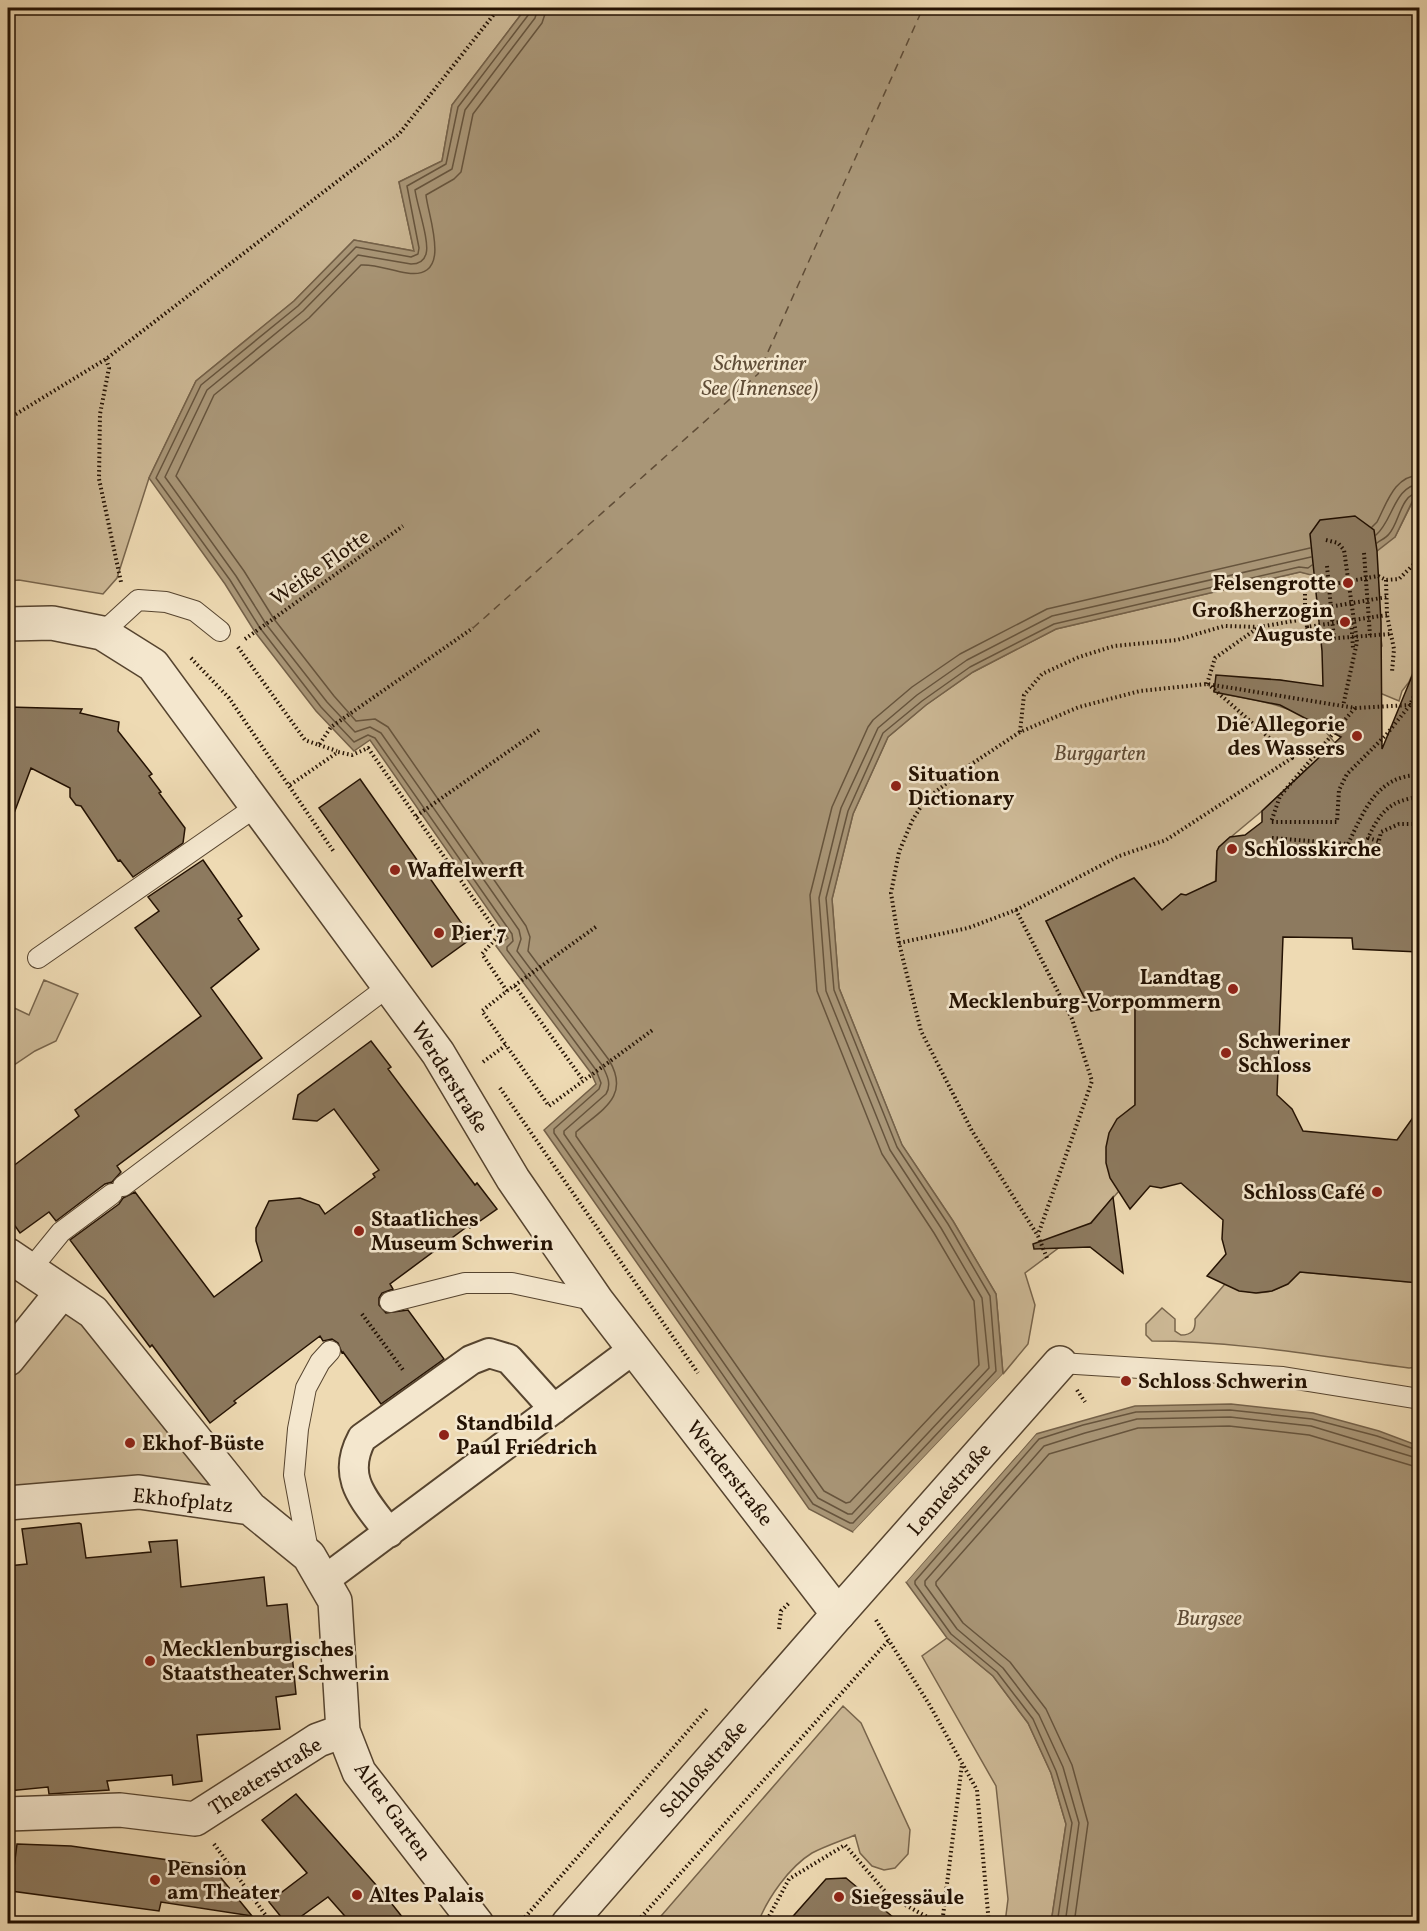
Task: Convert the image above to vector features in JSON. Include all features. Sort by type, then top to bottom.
[{"type":"street","name":"Werderstraße","points":[[8,624],[52,623],[102,633],[153,665],[438,1053],[513,1179],[597,1301],[838,1614]]},
{"type":"street","name":"Ekhofplatz","points":[[19,1263],[93,1312],[250,1508]]},
{"type":"street","points":[[8,1359],[62,1292]]},
{"type":"street","points":[[316,1568],[389,1533],[634,1348]]},
{"type":"street","points":[[389,1533],[357,1489],[354,1453],[362,1438],[471,1360],[489,1353],[509,1359],[554,1409]]},
{"type":"street","name":"Lennéstraße","points":[[838,1614],[1060,1363]]},
{"type":"street","name":"Ekhofplatz","points":[[8,1503],[139,1492],[250,1508]]},
{"type":"street","name":"Alter Garten","points":[[250,1508],[316,1568],[335,1601],[343,1731],[359,1772],[477,1923]]},
{"type":"street","name":"Schloßstraße","points":[[568,1923],[838,1614]]},
{"type":"street","name":"Theaterstraße","points":[[8,1814],[120,1810],[195,1818],[318,1740],[343,1731]]},
{"type":"lane","points":[[102,633],[138,600],[166,602],[195,611],[220,631]]},
{"type":"lane","points":[[38,958],[257,806]]},
{"type":"lane","points":[[19,1263],[388,986]]},
{"type":"lane","points":[[390,1302],[465,1283],[512,1283],[597,1301]]},
{"type":"lane","points":[[316,1568],[294,1475],[298,1429],[306,1388],[320,1362],[330,1351]]},
{"type":"lane","points":[[1060,1363],[1283,1377],[1419,1398]]},
{"type":"path","points":[[8,419],[105,359],[399,134],[499,8]]},
{"type":"path","points":[[105,359],[109,368],[100,414],[99,479],[127,612]]},
{"type":"path","name":"Weiße Flotte","points":[[255,632],[403,526]]},
{"type":"path","points":[[1326,540],[1338,543],[1344,550],[1357,642],[1343,706]]},
{"type":"path","points":[[1364,553],[1370,635]]},
{"type":"path","points":[[1342,558],[1353,648]]},
{"type":"path","points":[[1390,634],[1312,640],[1305,619],[1305,589],[1378,576],[1386,580],[1399,579],[1419,562]]},
{"type":"path","points":[[1327,566],[1334,639]]},
{"type":"path","points":[[1386,580],[1390,634],[1394,650],[1392,672]]},
{"type":"path","points":[[1305,611],[1387,597]]},
{"type":"path","points":[[1307,627],[1388,615]]},
{"type":"path","points":[[1020,732],[1024,695],[1042,674],[1078,657],[1114,646],[1177,640],[1224,626],[1259,627],[1305,619]]},
{"type":"path","points":[[1207,684],[1215,658],[1259,627]]},
{"type":"path","points":[[319,745],[331,727],[473,628]]},
{"type":"path","points":[[220,631],[237,645],[305,740],[352,755],[369,748],[499,935],[482,954],[507,991]]},
{"type":"path","points":[[1356,708],[1280,796],[1271,822],[1337,822],[1339,790],[1347,774],[1386,735],[1410,705],[1419,681]]},
{"type":"path","points":[[899,943],[968,928],[1016,910],[1119,856],[1166,840],[1292,758],[1207,684]]},
{"type":"path","points":[[1047,1258],[1038,1236],[972,1131],[921,1031],[899,943],[891,893],[899,852],[912,820],[925,800],[970,765],[1020,732],[1079,706],[1140,691],[1207,684],[1356,708],[1410,705],[1419,708]]},
{"type":"path","points":[[416,816],[539,730]]},
{"type":"path","points":[[290,785],[338,752]]},
{"type":"path","points":[[1272,838],[1348,844],[1376,792],[1390,781],[1419,775]]},
{"type":"path","points":[[1378,841],[1368,838],[1375,822],[1386,809],[1402,799],[1419,797]]},
{"type":"path","points":[[1377,849],[1381,832],[1399,824],[1419,824]]},
{"type":"path","points":[[1016,910],[1072,1019],[1092,1081],[1038,1236]]},
{"type":"path","points":[[597,926],[482,1011],[549,1106],[654,1029]]},
{"type":"path","points":[[515,986],[583,1080]]},
{"type":"path","points":[[483,1062],[506,1045]]},
{"type":"path","points":[[362,1314],[422,1395]]},
{"type":"path","points":[[772,1636],[780,1628],[782,1611],[811,1579]]},
{"type":"path","points":[[870,1614],[930,1704],[977,1790],[989,1923]]},
{"type":"path","points":[[635,1923],[889,1640]]},
{"type":"path","points":[[519,1923],[710,1706]]},
{"type":"path","points":[[765,1923],[789,1879],[845,1845],[889,1896],[941,1923],[962,1763]]},
{"type":"path","points":[[195,1818],[272,1923]]},
{"type":"green space","points":[[8,8],[526,8],[452,105],[442,161],[399,182],[414,251],[354,240],[294,301],[196,381],[149,478],[117,578],[103,594],[19,580],[8,581]]},
{"type":"green space","name":"Burggarten","points":[[1419,496],[1419,658],[1399,701],[1375,691],[1373,656],[1382,646],[1381,639],[1374,639],[1325,690],[1280,680],[1217,678],[1218,693],[1283,707],[1295,712],[1321,728],[1335,743],[1262,811],[1219,847],[1215,890],[1207,885],[1196,891],[1196,898],[1181,894],[1162,910],[1134,878],[1046,921],[1091,1011],[1135,1003],[1135,1105],[1116,1123],[1108,1144],[1108,1167],[1119,1191],[1088,1226],[1025,1273],[1035,1305],[1028,1344],[1003,1374],[996,1294],[953,1221],[902,1145],[839,988],[832,899],[853,814],[888,737],[926,705],[973,672],[1056,629],[1300,572],[1315,575],[1395,537],[1413,501]]},
{"type":"green space","points":[[44,980],[78,994],[56,1041],[35,1051],[11,1067],[8,1064],[8,1005],[29,1015]]},
{"type":"green space","points":[[1300,1272],[1419,1283],[1419,1367],[1409,1368],[1249,1347],[1152,1341],[1146,1335],[1146,1324],[1162,1308],[1175,1319],[1175,1331],[1181,1335],[1188,1334],[1194,1329],[1195,1319],[1225,1284],[1256,1293],[1265,1292],[1283,1286]]},
{"type":"green space","points":[[62,1294],[250,1508],[8,1503],[8,1360]]},
{"type":"green space","points":[[947,1638],[993,1676],[1028,1723],[1051,1773],[1066,1824],[1051,1923],[1005,1923],[1008,1899],[996,1786],[922,1656]]},
{"type":"green space","points":[[843,1706],[861,1723],[910,1830],[908,1854],[895,1868],[884,1870],[872,1866],[860,1853],[855,1835],[812,1853],[795,1866],[773,1894],[758,1923],[655,1923]]},
{"type":"water","name":"Schweriner See (Innensee)","points":[[526,8],[1419,8],[1420,496],[1412,502],[1395,537],[1377,551],[1315,576],[1300,572],[1056,629],[973,672],[926,705],[888,737],[853,814],[832,899],[839,988],[902,1145],[953,1221],[996,1294],[1003,1374],[853,1532],[809,1509],[544,1130],[596,1084],[591,1073],[496,946],[508,938],[370,740],[354,751],[316,711],[255,632],[225,584],[149,478],[196,381],[294,301],[354,240],[414,251],[399,182],[442,161],[452,105]]},
{"type":"water","name":"Burgsee","points":[[1231,1404],[1313,1413],[1379,1431],[1419,1446],[1419,1923],[1051,1923],[1066,1824],[1051,1773],[1028,1723],[993,1676],[947,1638],[906,1582],[1036,1434],[1135,1406]]},
{"type":"pier","points":[[1003,1374],[1005,1376],[855,1534],[853,1532]]},
{"type":"pier","points":[[1040,1429],[906,1582],[904,1580],[1034,1432]]},
{"type":"building","points":[[1355,516],[1374,530],[1377,551],[1381,622],[1382,749],[1419,659],[1419,952],[1353,949],[1352,938],[1283,937],[1277,1095],[1292,1109],[1303,1131],[1397,1140],[1419,1109],[1419,1283],[1300,1272],[1288,1284],[1272,1291],[1256,1293],[1239,1291],[1207,1276],[1226,1254],[1222,1239],[1223,1220],[1181,1183],[1161,1188],[1150,1186],[1130,1209],[1110,1178],[1106,1163],[1109,1133],[1117,1119],[1135,1105],[1135,1003],[1091,1011],[1046,921],[1134,878],[1162,910],[1181,894],[1186,895],[1216,881],[1219,847],[1230,837],[1245,835],[1262,822],[1262,811],[1341,737],[1280,705],[1214,692],[1216,675],[1323,686],[1322,651],[1310,534],[1320,520]]},
{"type":"building","points":[[8,707],[82,709],[80,713],[119,722],[118,731],[152,774],[149,776],[161,792],[159,793],[185,828],[183,843],[133,877],[120,860],[118,861],[81,806],[76,805],[70,797],[70,788],[31,768],[10,824],[8,823]]},
{"type":"building","points":[[360,779],[472,938],[432,967],[319,808]]},
{"type":"building","points":[[203,860],[242,916],[238,919],[259,949],[211,988],[262,1058],[117,1166],[121,1172],[112,1182],[105,1184],[56,1221],[49,1212],[20,1233],[8,1216],[8,1170],[79,1116],[75,1110],[201,1016],[135,928],[159,911],[148,897]]},
{"type":"building","name":"Staatliches Museum Schwerin","points":[[371,1041],[391,1067],[388,1069],[475,1185],[477,1183],[497,1209],[470,1228],[468,1226],[390,1284],[393,1289],[382,1293],[379,1298],[379,1305],[386,1313],[408,1310],[444,1359],[381,1404],[342,1353],[338,1343],[332,1339],[323,1341],[320,1336],[234,1401],[236,1403],[210,1423],[70,1240],[119,1204],[123,1198],[135,1192],[214,1297],[262,1261],[256,1241],[256,1228],[269,1201],[300,1198],[319,1205],[325,1214],[375,1177],[373,1174],[379,1170],[334,1109],[317,1121],[293,1119],[298,1095]]},
{"type":"building","points":[[1113,1197],[1123,1273],[1090,1247],[1034,1249],[1033,1244],[1091,1223]]},
{"type":"building","name":"Mecklenburgisches Staatstheater Schwerin","points":[[79,1523],[86,1558],[151,1552],[149,1542],[177,1540],[181,1587],[264,1577],[267,1606],[287,1604],[296,1694],[276,1697],[280,1729],[197,1735],[202,1781],[173,1785],[172,1775],[107,1781],[109,1790],[49,1794],[48,1787],[8,1791],[8,1566],[27,1564],[22,1529]]},
{"type":"building","points":[[296,1794],[407,1923],[351,1923],[328,1897],[292,1923],[286,1923],[269,1902],[307,1873],[262,1820]]},
{"type":"building","points":[[17,1844],[71,1846],[217,1867],[217,1873],[252,1916],[161,1902],[159,1911],[11,1891]]},
{"type":"building","name":"Siegessäule","points":[[846,1878],[900,1923],[787,1923],[826,1879]]},
{"type":"ferry route","points":[[473,628],[758,374],[923,8]]},
{"type":"place","name":"Felsengrotte","points":[[1348,583]]},
{"type":"place","name":"Großherzogin Auguste","points":[[1345,622]]},
{"type":"place","name":"Die Allegorie des Wassers","points":[[1357,736]]},
{"type":"place","name":"Situation Dictionary","points":[[896,786]]},
{"type":"place","name":"Schlosskirche","points":[[1232,849]]},
{"type":"place","name":"Waffelwerft","points":[[395,870]]},
{"type":"place","name":"Pier 7","points":[[439,933]]},
{"type":"place","name":"Landtag Mecklenburg-Vorpommern","points":[[1233,989]]},
{"type":"place","name":"Schweriner Schloss","points":[[1226,1053]]},
{"type":"place","name":"Schloss Café","points":[[1377,1192]]},
{"type":"place","name":"Staatliches Museum Schwerin","points":[[359,1231]]},
{"type":"place","name":"Schloss Schwerin","points":[[1126,1381]]},
{"type":"place","name":"Standbild Paul Friedrich","points":[[444,1435]]},
{"type":"place","name":"Ekhof-Büste","points":[[130,1443]]},
{"type":"place","name":"Mecklenburgisches Staatstheater Schwerin","points":[[150,1661]]},
{"type":"place","name":"Pension am Theater","points":[[155,1880]]},
{"type":"place","name":"Altes Palais","points":[[357,1895]]},
{"type":"place","name":"Siegessäule","points":[[839,1897]]}]
